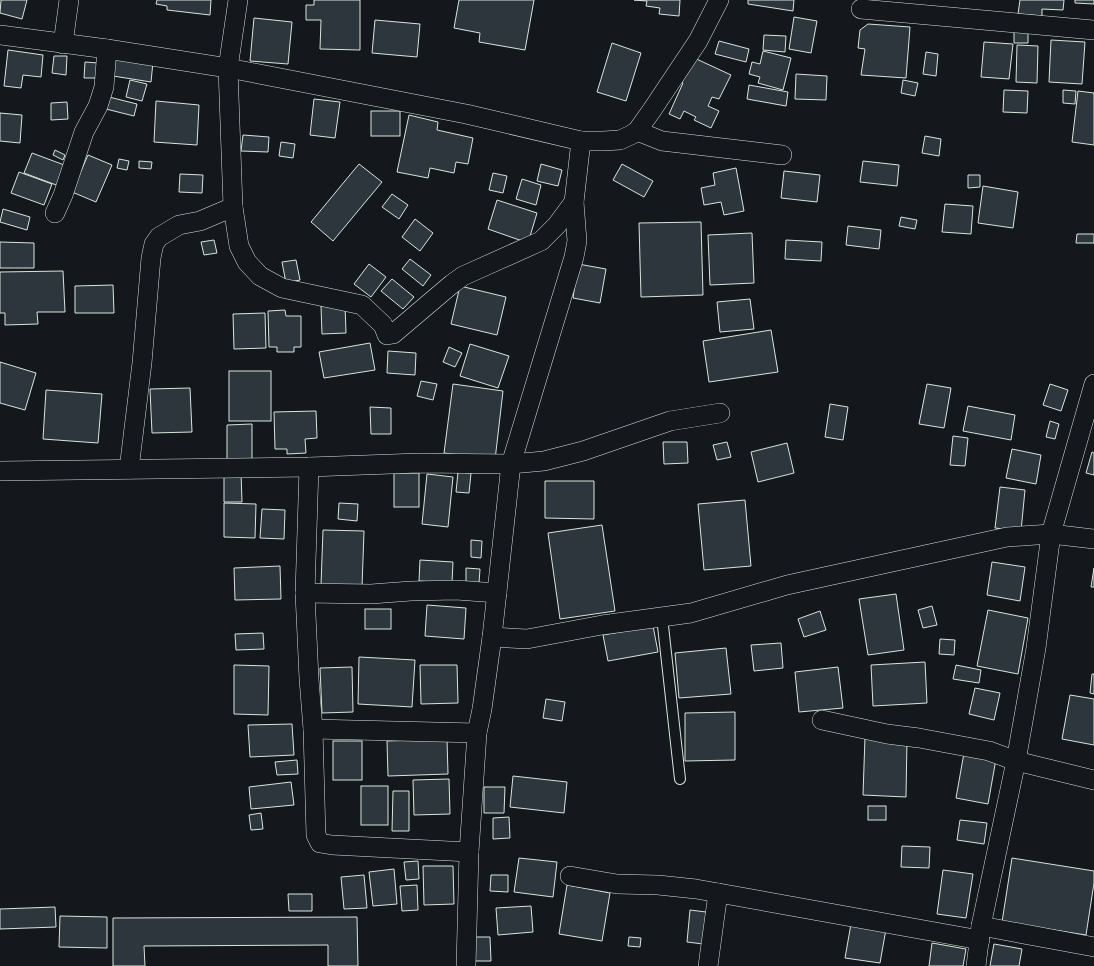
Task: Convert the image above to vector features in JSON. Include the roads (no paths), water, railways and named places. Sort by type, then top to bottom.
[{"type":"street","points":[[63,44],[69,0]]},
{"type":"street","points":[[238,0],[228,68],[234,207],[239,246],[247,262],[260,276],[282,288],[362,305],[383,325],[387,335],[394,334],[463,276],[541,241],[557,225],[574,202]]},
{"type":"street","points":[[0,35],[107,49],[228,68],[466,114],[581,141],[620,140],[631,135],[652,110],[698,41],[719,0]]},
{"type":"street","points":[[861,9],[1094,30]]},
{"type":"street","points":[[55,213],[63,195],[84,132],[98,106],[104,87],[107,49]]},
{"type":"street","points":[[636,130],[662,141],[782,155]]},
{"type":"street","points":[[466,966],[470,852],[476,774],[477,733],[482,709],[492,637],[512,464],[574,257],[577,241],[574,202],[581,141]]},
{"type":"street","points":[[129,468],[142,363],[151,258],[154,244],[159,237],[178,226],[200,221],[234,207]]},
{"type":"street","points":[[976,966],[981,933],[1016,761],[1036,648],[1051,534],[1094,384]]},
{"type":"street","points":[[0,471],[129,468],[309,467],[419,463],[512,464],[544,461],[583,451],[670,421],[720,413]]},
{"type":"street","points":[[309,467],[305,593],[313,729],[316,835],[320,843],[332,845],[470,852]]},
{"type":"street","points":[[492,637],[527,639],[602,625],[691,613],[787,585],[1007,537],[1051,534],[1094,539]]},
{"type":"street","points":[[305,593],[371,594],[456,590],[497,593]]},
{"type":"street","points":[[822,720],[887,734],[919,738],[989,751],[1016,761],[1094,780]]},
{"type":"street","points":[[313,729],[477,733]]},
{"type":"street","points":[[570,876],[617,884],[658,885],[696,889],[981,933],[1094,947]]},
{"type":"street","points":[[708,966],[718,893]]},
{"type":"lane","points":[[662,617],[680,779]]}]
